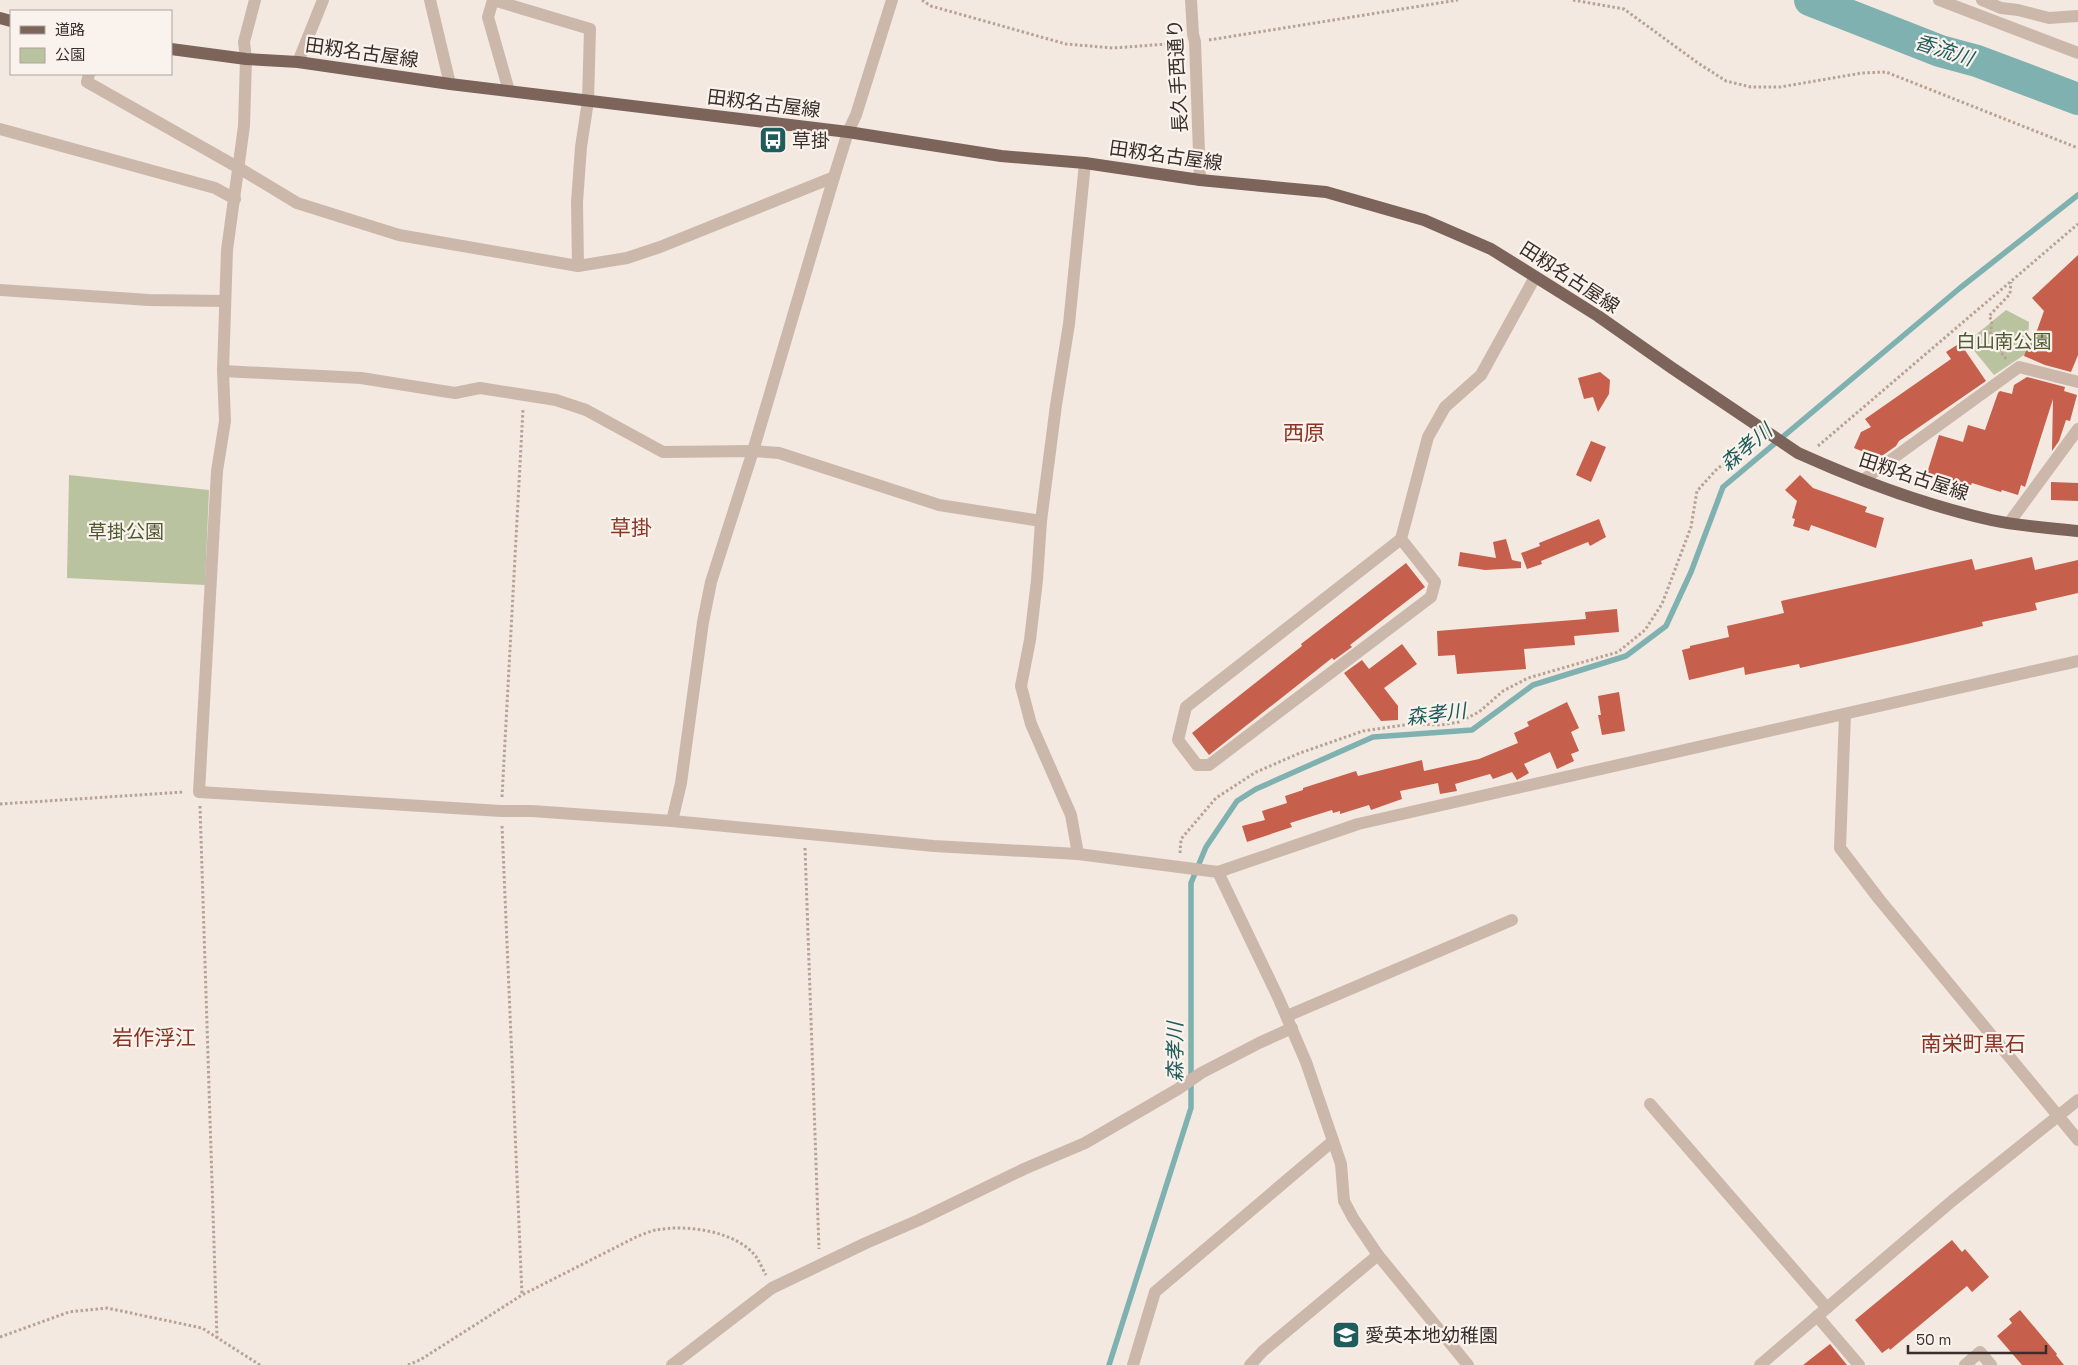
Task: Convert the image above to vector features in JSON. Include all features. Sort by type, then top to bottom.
[{"type":"main road","name":"田籾名古屋線","points":[[172,49],[246,59],[298,62],[450,84],[848,132],[1001,156],[1085,163],[1200,180],[1326,192],[1424,220],[1491,248],[1598,316],[1802,454],[1902,495],[1993,520],[2078,531]]},
{"type":"street","points":[[255,0],[244,42],[246,59],[244,126],[227,250],[223,371],[225,421],[216,471],[199,792],[501,811],[532,810],[672,821],[805,832],[934,846],[1078,854],[1213,872],[1358,824],[2078,661]]},
{"type":"street","points":[[298,62],[323,0]]},
{"type":"street","points":[[430,0],[450,84]]},
{"type":"street","points":[[509,91],[488,17],[493,0],[590,29],[588,101],[581,147],[577,202],[578,266]]},
{"type":"street","points":[[672,821],[681,783],[703,622],[711,582],[753,452],[834,177],[848,132],[856,115],[892,0]]},
{"type":"street","name":"長久手西通り","points":[[1191,0],[1200,180]]},
{"type":"street","points":[[1940,0],[2078,53]]},
{"type":"street","points":[[1982,0],[2001,8],[2018,5],[2049,18],[2078,16]]},
{"type":"street","points":[[89,75],[87,82],[297,203],[399,235],[578,266],[628,258],[660,247],[834,177]]},
{"type":"street","points":[[0,129],[215,188],[235,199]]},
{"type":"street","points":[[1078,854],[1071,815],[1031,724],[1021,686],[1036,589],[1041,521],[1056,405],[1069,324],[1085,163]]},
{"type":"street","points":[[1401,539],[1435,582],[1431,597],[1209,765],[1197,766],[1178,740],[1186,707],[1401,539],[1428,437],[1445,407],[1482,375],[1535,277]]},
{"type":"street","points":[[0,290],[149,300],[225,301]]},
{"type":"street","points":[[1863,480],[2019,367],[2078,382]]},
{"type":"street","points":[[223,371],[360,378],[455,393],[480,388],[556,400],[586,410],[663,452],[753,452],[779,454],[939,505],[1041,521]]},
{"type":"street","points":[[2009,523],[2078,429]]},
{"type":"street","points":[[1845,714],[1840,848],[1879,899],[2078,1140]]},
{"type":"street","points":[[1213,872],[1287,1016],[1306,1062],[1341,1164],[1344,1201],[1378,1255],[1468,1365]]},
{"type":"street","points":[[1287,1016],[1512,920]]},
{"type":"street","points":[[672,1365],[772,1288],[1024,1169],[1085,1143],[1178,1089],[1200,1073],[1259,1042],[1292,1028]]},
{"type":"street","points":[[1760,1365],[1952,1201],[2078,1100]]},
{"type":"street","points":[[1650,1104],[1827,1308]]},
{"type":"street","points":[[1133,1365],[1155,1292],[1333,1141]]},
{"type":"street","points":[[1250,1365],[1263,1351],[1378,1255]]},
{"type":"street","points":[[1817,1316],[1859,1365]]},
{"type":"street","points":[[1965,1365],[1980,1352],[1991,1365]]},
{"type":"path","points":[[922,0],[931,6],[1066,44],[1112,48],[1458,0]]},
{"type":"path","points":[[1573,0],[1624,9],[1698,64],[1726,81],[1751,87],[1780,87],[1862,73],[1886,72],[2078,148]]},
{"type":"path","points":[[1802,454],[2078,224]]},
{"type":"path","points":[[2011,281],[2010,294],[1989,316],[1992,321],[1990,336],[2014,371]]},
{"type":"path","points":[[522,1295],[501,811],[524,395]]},
{"type":"path","points":[[1178,868],[1181,839],[1216,798],[1256,772],[1300,753],[1363,731],[1411,724],[1441,725],[1459,722],[1479,712],[1503,691],[1528,678],[1618,652],[1645,630],[1662,604],[1691,526],[1697,491],[1716,470],[1765,430]]},
{"type":"path","points":[[0,804],[199,792],[217,1338]]},
{"type":"path","points":[[805,832],[820,1265]]},
{"type":"path","points":[[408,1365],[420,1360],[522,1295],[638,1236],[655,1230],[677,1228],[713,1232],[730,1238],[756,1257],[772,1288]]},
{"type":"path","points":[[0,1336],[69,1312],[107,1308],[202,1328],[260,1365]]},
{"type":"green space","name":"白山南公園","points":[[2006,310],[2029,322],[2027,353],[1994,375],[1967,342]]},
{"type":"green space","name":"草掛公園","points":[[69,475],[209,490],[205,585],[67,578]]},
{"type":"building","points":[[2078,255],[2078,355],[2071,372],[2045,365],[2024,356],[2032,336],[2035,336],[2044,311],[2032,298]]},
{"type":"building","points":[[1960,343],[1986,381],[1899,441],[1896,446],[1879,458],[1854,448],[1861,432],[1871,427],[1865,419],[1951,359],[1946,352]]},
{"type":"building","points":[[1600,372],[1610,380],[1609,394],[1598,412],[1593,397],[1584,399],[1578,378]]},
{"type":"building","points":[[2027,377],[2065,387],[2064,391],[2077,395],[2070,421],[2066,420],[2059,441],[2052,451],[2053,399],[2025,487],[2021,485],[2018,495],[1972,483],[1970,487],[1927,473],[1939,435],[1963,442],[1968,425],[1985,430],[1998,393],[2000,391],[2012,394],[2014,385]]},
{"type":"building","points":[[1591,441],[1606,447],[1591,482],[1576,475]]},
{"type":"building","points":[[1800,475],[1813,488],[1867,507],[1865,512],[1884,518],[1876,548],[1811,525],[1809,531],[1793,526],[1795,519],[1792,518],[1797,501],[1785,490]]},
{"type":"building","points":[[2051,482],[2078,483],[2078,501],[2051,500]]},
{"type":"building","points":[[1599,519],[1606,537],[1590,546],[1588,542],[1541,561],[1542,564],[1527,569],[1521,553],[1540,546],[1539,543]]},
{"type":"building","points":[[1506,539],[1512,560],[1521,562],[1521,568],[1485,570],[1458,566],[1460,552],[1496,558],[1493,542]]},
{"type":"building","points":[[2032,557],[2035,570],[2078,560],[2078,593],[2035,603],[2037,610],[1982,622],[1983,626],[1800,668],[1799,664],[1745,675],[1744,667],[1689,680],[1682,650],[1690,648],[1690,646],[1729,637],[1727,626],[1784,613],[1781,601],[1972,559],[1975,570]]},
{"type":"building","points":[[1406,563],[1425,587],[1350,645],[1352,647],[1334,660],[1332,658],[1209,755],[1192,733],[1302,646],[1301,644]]},
{"type":"building","points":[[1617,609],[1619,632],[1574,636],[1575,645],[1524,649],[1526,669],[1457,674],[1455,655],[1438,656],[1437,631],[1586,619],[1585,612]]},
{"type":"building","points":[[1402,644],[1417,664],[1384,688],[1398,706],[1398,720],[1381,721],[1344,673],[1362,660],[1369,669]]},
{"type":"building","points":[[1619,692],[1625,731],[1602,735],[1598,715],[1601,715],[1598,696]]},
{"type":"building","points":[[1567,702],[1579,728],[1571,732],[1579,751],[1571,754],[1574,761],[1557,769],[1550,752],[1524,764],[1529,773],[1517,780],[1512,772],[1493,779],[1490,774],[1455,784],[1457,791],[1440,794],[1438,783],[1400,791],[1402,799],[1371,810],[1369,805],[1340,814],[1340,811],[1333,813],[1332,810],[1290,823],[1292,827],[1247,842],[1242,826],[1265,820],[1262,811],[1287,803],[1285,796],[1303,790],[1303,788],[1356,771],[1358,776],[1422,760],[1424,771],[1479,759],[1518,743],[1514,733],[1529,726],[1527,722]]},
{"type":"building","points":[[1952,1240],[1962,1252],[1965,1249],[1989,1277],[1972,1292],[1967,1286],[1890,1350],[1889,1348],[1882,1353],[1855,1320]]},
{"type":"building","points":[[2020,1310],[2064,1365],[2022,1365],[1997,1336],[2012,1323],[2009,1319]]},
{"type":"building","points":[[1830,1344],[1847,1365],[1803,1365]]},
{"type":"waterway","name":"香流川","points":[[1810,0],[1940,51],[1977,61],[2078,99]]},
{"type":"waterway","name":"森孝川","points":[[1109,1365],[1191,1108],[1191,883],[1206,847],[1237,801],[1256,789],[1373,737],[1472,730],[1533,685],[1626,656],[1666,626],[1691,572],[1723,487],[1960,288],[2078,195]]},
{"type":"place","name":"草掛","points":[[773,140]]},
{"type":"place","name":"愛英本地幼稚園","points":[[1346,1335]]},
{"type":"district","name":"西原","points":[[1304,433]]},
{"type":"district","name":"草掛","points":[[631,528]]},
{"type":"district","name":"岩作浮江","points":[[154,1038]]},
{"type":"district","name":"南栄町黒石","points":[[1973,1044]]}]
